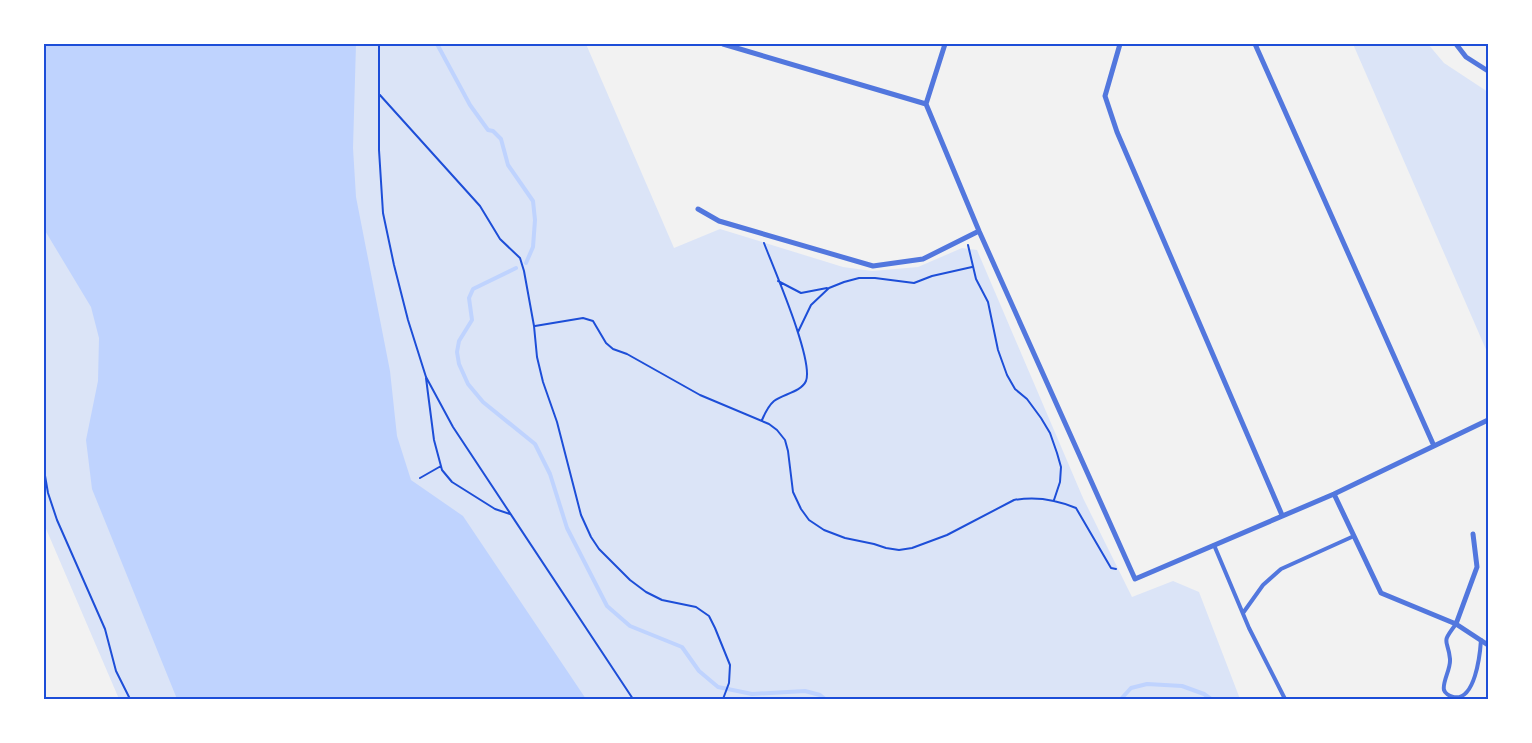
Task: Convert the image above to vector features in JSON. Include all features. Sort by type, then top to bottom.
[{"type":"street","points":[[723,44],[926,104]]},
{"type":"street","points":[[945,44],[926,104],[979,232],[1135,579],[1334,494],[1488,420]]},
{"type":"street","points":[[1120,44],[1105,96],[1117,132],[1282,515]]},
{"type":"street","points":[[1255,44],[1434,446]]},
{"type":"street","points":[[1456,44],[1466,57],[1488,71]]},
{"type":"street","points":[[698,209],[719,222],[873,266],[923,259],[979,232]]},
{"type":"street","points":[[1334,494],[1381,593],[1456,624],[1488,645]]},
{"type":"street","points":[[1456,624],[1477,567],[1473,534]]},
{"type":"lane","points":[[1243,613],[1263,585],[1281,569],[1354,536]]},
{"type":"lane","points":[[1214,545],[1243,613],[1285,699]]},
{"type":"lane","points":[[1456,624],[1447,635],[1445,642],[1450,658],[1450,665],[1444,685],[1444,690],[1448,695],[1460,697],[1471,686],[1477,669],[1481,640]]},
{"type":"path","points":[[379,44],[379,150],[383,213],[408,320],[426,377],[434,440],[441,466],[452,482],[495,508],[510,514]]},
{"type":"path","points":[[379,94],[480,206],[500,239],[520,258],[543,382],[557,422],[581,515],[591,537],[599,549],[630,580],[646,592],[662,600],[696,607],[708,616],[715,628],[730,666],[729,683],[723,699]]},
{"type":"path","points":[[761,233],[798,332],[807,367],[806,381],[801,387],[776,400],[769,406],[762,420]]},
{"type":"path","points":[[966,238],[972,268],[988,302],[998,350],[1007,375],[1015,389],[1027,399],[1041,418],[1050,433],[1057,453],[1061,467],[1060,482],[1054,500]]},
{"type":"path","points":[[778,281],[801,294],[829,288],[858,278],[875,278],[914,283],[932,276],[972,268]]},
{"type":"path","points":[[798,332],[811,305],[829,288]]},
{"type":"path","points":[[534,326],[583,318],[593,321],[606,343],[612,349],[627,354],[700,395],[769,424],[785,440],[790,460],[792,492],[801,509],[809,520],[845,538],[900,550],[912,548],[947,535],[1014,500],[1028,498],[1054,500],[1076,508],[1111,568],[1116,569]]},
{"type":"path","points":[[426,377],[453,427],[633,699]]},
{"type":"path","points":[[420,478],[441,466]]},
{"type":"path","points":[[44,470],[48,493],[57,520],[105,629],[116,671],[130,699]]},
{"type":"shaded area","points":[[44,44],[586,44],[674,248],[720,229],[843,267],[872,271],[918,267],[962,248],[977,250],[1083,498],[1132,597],[1173,581],[1199,592],[1240,699],[119,699],[44,524]]},
{"type":"shaded area","points":[[1353,44],[1428,44],[1444,63],[1488,92],[1488,354]]},
{"type":"water","points":[[44,44],[356,44],[353,148],[356,197],[390,371],[397,436],[411,480],[463,516],[586,699],[177,699],[92,489],[86,440],[98,381],[99,338],[91,307],[44,229]]},
{"type":"waterway","points":[[437,44],[470,105],[488,130],[493,131],[501,139],[508,165],[533,201],[535,220],[533,247],[526,263]]},
{"type":"waterway","points":[[516,268],[473,289],[469,298],[472,320],[459,341],[457,352],[459,364],[468,384],[483,402],[535,444],[550,474],[567,528],[607,606],[630,626],[682,647],[699,671],[718,687],[752,694],[805,691],[820,695],[825,699]]},
{"type":"waterway","points":[[1121,699],[1131,688],[1147,684],[1182,686],[1204,694],[1211,699]]}]
